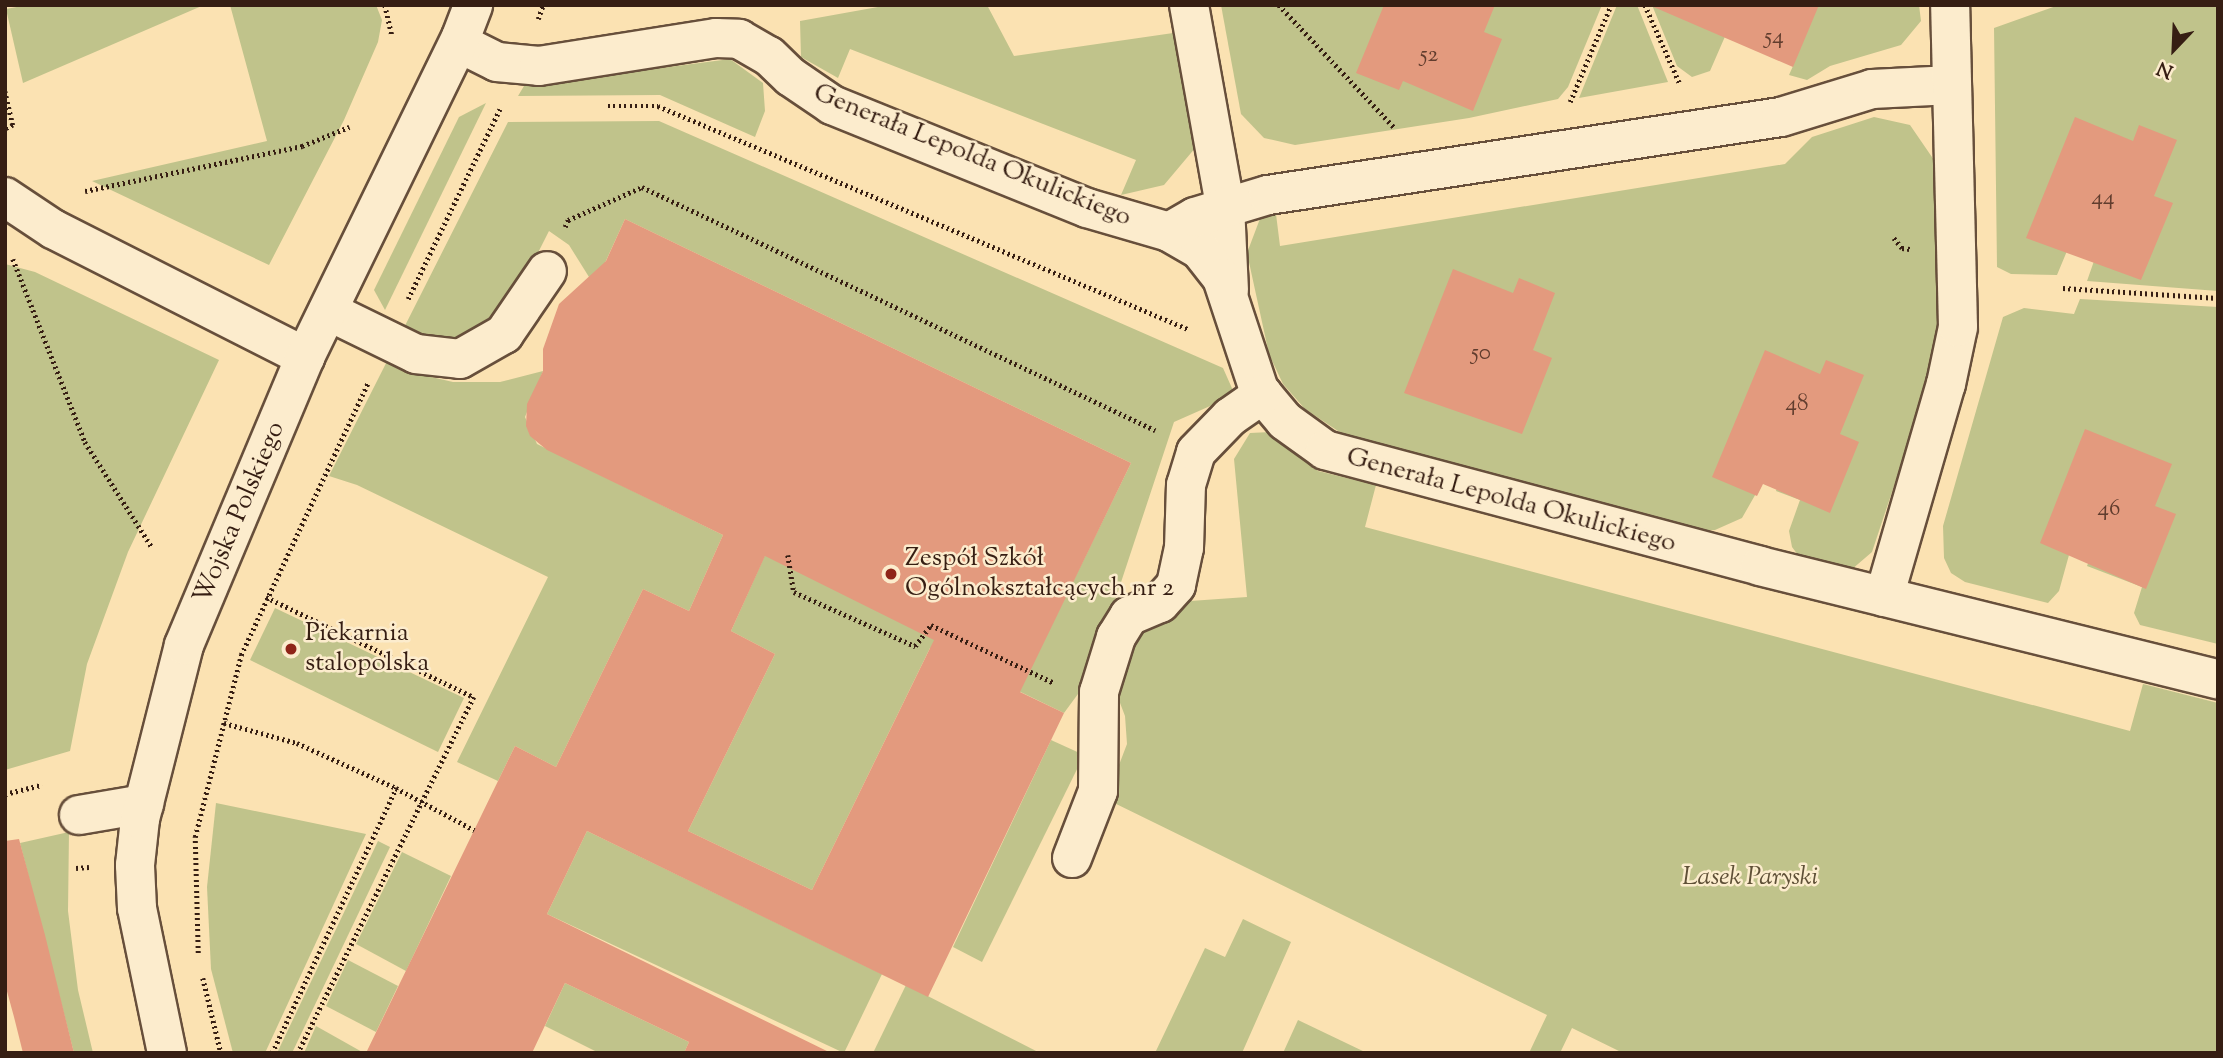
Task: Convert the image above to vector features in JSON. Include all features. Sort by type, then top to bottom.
[{"type":"street","name":"Wojska Polskiego","points":[[167,1053],[137,908],[135,865],[144,804],[184,645],[305,357],[458,43],[472,5]]},
{"type":"street","name":"Generała Lepolda Okulickiego","points":[[1189,5],[1225,206],[1229,293],[1250,371],[1263,394],[1306,438],[1345,459],[1884,597],[2218,679]]},
{"type":"street","points":[[1884,597],[1958,327],[1950,5]]},
{"type":"street","name":"Generała Lepolda Okulickiego","points":[[458,43],[497,62],[519,66],[716,38],[739,39],[769,56],[790,77],[832,104],[1064,199],[1169,232],[1200,250],[1229,293]]},
{"type":"street","points":[[1169,232],[1225,206],[1268,195],[1781,117],[1872,89],[1952,85]]},
{"type":"street","points":[[5,197],[53,229],[305,357]]},
{"type":"street","points":[[328,311],[416,354],[460,359],[504,334],[547,271]]},
{"type":"street","points":[[1072,858],[1098,791],[1098,704],[1124,622],[1135,611],[1160,603],[1176,585],[1184,548],[1186,485],[1196,452],[1230,417],[1263,394]]},
{"type":"street","points":[[79,815],[144,804]]},
{"type":"path","points":[[385,5],[392,36]]},
{"type":"path","points":[[1279,5],[1399,132],[1391,134]]},
{"type":"path","points":[[1568,106],[1611,5]]},
{"type":"path","points":[[1645,5],[1682,88]]},
{"type":"path","points":[[221,1053],[198,955],[193,885],[195,837],[241,655],[266,597],[519,66]]},
{"type":"path","points":[[1669,90],[1694,86]]},
{"type":"path","points":[[5,91],[13,125],[5,129]]},
{"type":"path","points":[[1558,107],[1581,104]]},
{"type":"path","points":[[606,106],[658,106],[1198,334]]},
{"type":"path","points":[[70,194],[302,146],[349,127]]},
{"type":"path","points":[[547,271],[568,220],[642,187],[1137,419],[1196,452]]},
{"type":"path","points":[[9,248],[25,300],[85,442],[152,547]]},
{"type":"path","points":[[2063,288],[2218,299]]},
{"type":"path","points":[[788,555],[794,592],[915,646],[931,625],[1098,704]]},
{"type":"path","points":[[266,597],[474,696],[298,1053]]},
{"type":"path","points":[[224,723],[272,733],[396,788],[474,830]]},
{"type":"path","points":[[272,1053],[396,788]]},
{"type":"green space","points":[[27,5],[204,5],[23,83],[6,9]]},
{"type":"green space","points":[[230,5],[376,5],[382,20],[378,42],[344,120],[269,265],[92,181],[267,141]]},
{"type":"green space","points":[[889,5],[987,5],[1014,56],[1187,31],[1196,147],[1164,185],[1121,195],[1136,160],[850,49],[838,78],[801,57],[800,21]]},
{"type":"green space","points":[[1221,5],[1602,5],[1568,87],[1558,99],[1469,118],[1295,145],[1264,138],[1241,114]]},
{"type":"green space","points":[[1617,5],[1637,5],[1668,82],[1579,98]]},
{"type":"green space","points":[[1652,5],[1919,5],[1921,21],[1901,45],[1830,66],[1807,80],[1789,75],[1793,66],[1730,25],[1710,71],[1692,77],[1677,66]]},
{"type":"green space","points":[[2059,5],[2218,5],[2218,291],[2087,281],[2094,261],[2072,239],[2057,275],[2011,274],[1997,267],[1994,28]]},
{"type":"green space","points":[[730,59],[763,83],[765,111],[755,137],[660,95],[518,96],[524,86]]},
{"type":"green space","points":[[486,103],[385,310],[374,290],[459,117]]},
{"type":"green space","points":[[1874,117],[1910,125],[1934,160],[1939,181],[1940,327],[1922,402],[1872,552],[1851,570],[1801,559],[1792,547],[1789,531],[1800,500],[1776,491],[1779,481],[1766,476],[1742,518],[1715,530],[1700,531],[1353,441],[1305,409],[1283,384],[1269,354],[1247,253],[1261,216],[1275,206],[1280,246],[1785,164],[1812,137]]},
{"type":"green space","points":[[659,121],[1223,368],[1235,395],[1174,422],[1089,679],[1064,713],[930,648],[812,890],[688,831],[775,654],[731,631],[769,546],[1037,655],[1131,463],[625,219],[599,276],[589,277],[569,245],[549,231],[506,316],[414,373],[453,382],[500,382],[543,371],[525,417],[537,444],[723,535],[689,611],[643,589],[556,767],[515,746],[498,781],[457,762],[548,577],[357,485],[329,476],[508,122]]},
{"type":"green space","points":[[5,264],[35,272],[219,360],[128,552],[87,664],[70,751],[5,770]]},
{"type":"green space","points":[[2080,299],[2218,307],[2218,644],[2140,625],[2134,613],[2142,587],[2087,566],[2094,548],[2069,555],[2059,591],[2048,603],[1965,582],[1951,573],[1944,558],[1943,526],[2003,317],[2024,308],[2074,314]]},
{"type":"green space","name":"Lasek Paryski","points":[[1271,432],[1293,445],[1318,471],[1376,485],[1365,527],[2130,731],[2143,684],[2218,703],[2218,1053],[1623,1053],[1572,1028],[1560,1053],[1529,1053],[1547,1015],[1106,799],[1127,744],[1125,716],[1112,682],[1125,643],[1176,602],[1247,597],[1234,459],[1250,433]]},
{"type":"green space","points":[[275,608],[464,698],[438,752],[250,660]]},
{"type":"green space","points":[[1051,740],[1084,755],[982,962],[953,947]]},
{"type":"green space","points":[[216,803],[366,834],[265,1053],[233,1053],[211,969],[207,887]]},
{"type":"green space","points":[[587,831],[882,974],[844,1053],[547,914]]},
{"type":"green space","points":[[69,832],[68,911],[78,990],[93,1053],[74,1053],[20,843]]},
{"type":"green space","points":[[378,841],[390,847],[292,1053],[277,1053]]},
{"type":"green space","points":[[402,852],[451,876],[406,971],[356,944]]},
{"type":"green space","points":[[1243,919],[1291,942],[1242,1053],[1155,1053],[1205,948],[1225,957]]},
{"type":"green space","points":[[348,960],[398,986],[376,1032],[326,1006]]},
{"type":"green space","points":[[565,983],[689,1042],[684,1053],[599,1053],[545,1026]]},
{"type":"green space","points":[[906,985],[1040,1053],[873,1053]]},
{"type":"green space","points":[[1298,1020],[1367,1053],[1283,1053]]},
{"type":"green space","points":[[316,1026],[364,1053],[304,1053]]},
{"type":"building","points":[[1384,5],[1495,5],[1484,32],[1502,39],[1473,111],[1403,81],[1399,90],[1356,73]]},
{"type":"building","points":[[1649,5],[1819,5],[1793,67]]},
{"type":"building","points":[[2075,117],[2133,141],[2139,125],[2177,140],[2154,196],[2173,203],[2141,280],[2026,238]]},
{"type":"building","points":[[625,219],[1131,463],[1020,692],[1064,713],[928,997],[587,831],[547,914],[831,1053],[684,1053],[689,1042],[565,983],[532,1053],[366,1053],[515,746],[556,767],[643,589],[689,611],[723,535],[547,450],[530,436],[526,426],[527,404],[543,371],[543,349],[559,304],[606,261]],"holes":[[[765,556],[934,640],[812,890],[688,831],[775,654],[731,631]]]},
{"type":"building","points":[[1453,269],[1513,293],[1519,278],[1555,293],[1533,350],[1552,358],[1522,434],[1404,393]]},
{"type":"building","points":[[1765,350],[1820,374],[1826,360],[1864,375],[1840,434],[1859,442],[1830,513],[1763,484],[1757,496],[1712,477]]},
{"type":"building","points":[[2085,429],[2172,464],[2155,506],[2176,514],[2146,589],[2040,543]]},
{"type":"building","points":[[19,839],[74,1053],[23,1053],[5,984],[5,841]]},
{"type":"place","name":"Zespół Szkół Ogólnokształcących nr 2","points":[[891,574]]},
{"type":"place","name":"Piekarnia stalopolska","points":[[291,649]]}]
